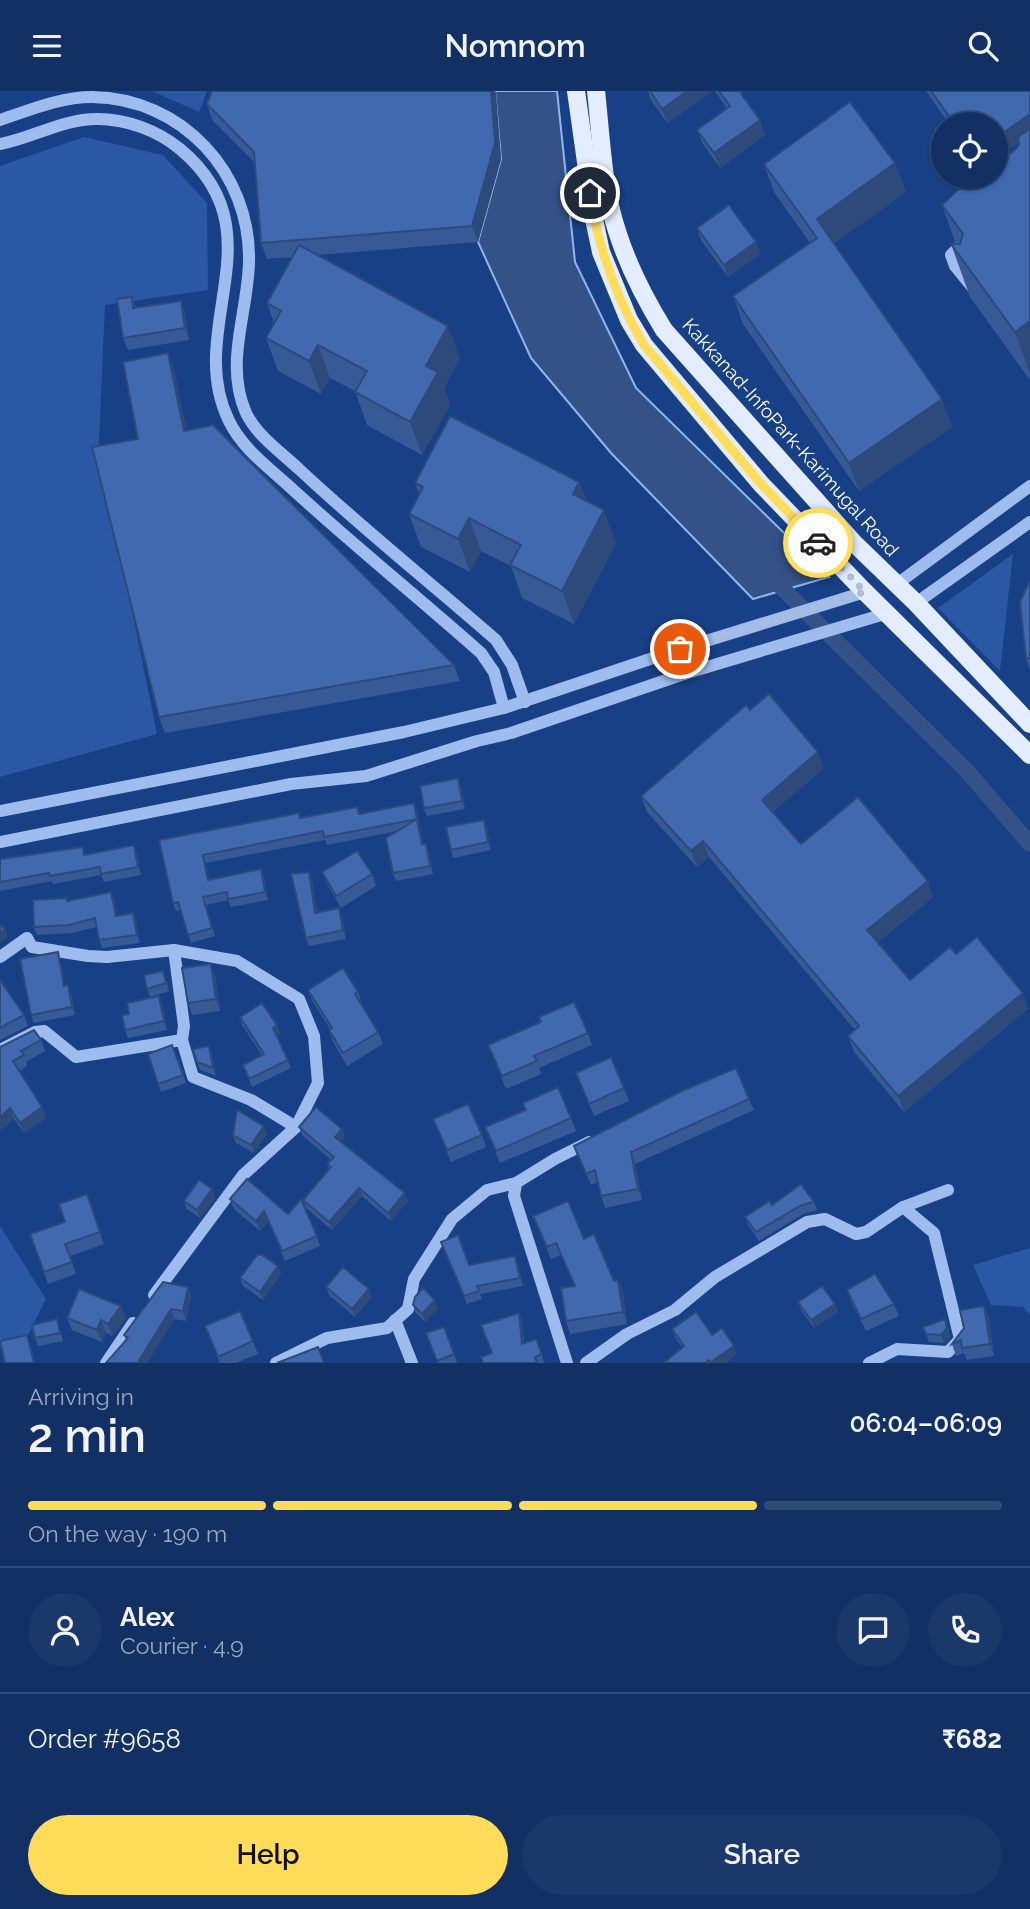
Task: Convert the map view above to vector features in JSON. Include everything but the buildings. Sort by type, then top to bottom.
[{"type":"main road","points":[[576,91],[601,251],[629,320],[644,345],[761,484],[865,592],[1030,755]]},
{"type":"main road","name":"Kakkanad-InfoPark-Karimugal Road","points":[[596,91],[610,204],[616,230],[664,330],[854,543],[916,603],[1030,724]]},
{"type":"street","points":[[0,120],[70,99],[90,97],[118,100],[136,104],[168,118],[201,142],[229,176],[245,218],[249,240],[246,297],[236,364],[238,386],[247,414],[256,429],[341,507],[496,640],[512,665],[524,702]]},
{"type":"street","points":[[116,120],[118,100]]},
{"type":"street","points":[[0,143],[79,120],[116,120],[132,124],[172,142],[188,156],[211,185],[226,220],[229,258],[215,347],[216,375],[228,420],[240,441],[481,653],[494,672],[504,708]]},
{"type":"street","points":[[974,289],[954,266],[951,255],[975,233]]},
{"type":"street","points":[[224,294],[246,297]]},
{"type":"street","points":[[897,584],[1030,486]]},
{"type":"street","points":[[330,522],[341,507]]},
{"type":"street","points":[[916,603],[1030,522]]},
{"type":"street","points":[[0,811],[392,734],[504,708],[680,649],[865,592]]},
{"type":"street","points":[[0,842],[291,784],[366,776],[511,733],[687,673],[888,613]]},
{"type":"street","points":[[0,957],[27,939],[32,947],[88,956],[107,957],[174,950],[237,961],[299,999],[314,1036],[317,1083],[296,1127],[243,1175],[106,1363]]},
{"type":"street","points":[[174,950],[184,1026],[182,1040],[192,1077],[251,1100],[296,1127]]},
{"type":"street","points":[[0,1050],[34,1032],[44,1031],[76,1057],[182,1040]]},
{"type":"street","points":[[276,1363],[327,1338],[387,1328],[408,1308],[414,1279],[452,1219],[487,1190],[516,1183],[602,1135]]},
{"type":"street","points":[[516,1183],[514,1196],[568,1363]]},
{"type":"street","points":[[586,1363],[627,1334],[675,1310],[715,1277],[807,1222],[825,1219],[856,1234],[866,1232],[903,1207],[948,1190]]},
{"type":"street","points":[[869,1363],[897,1349],[948,1352],[960,1339],[934,1233],[903,1207]]},
{"type":"street","points":[[395,1320],[412,1363]]},
{"type":"shaded area","points":[[152,91],[207,91],[199,112]]},
{"type":"shaded area","points":[[495,91],[557,91],[575,262],[636,388],[829,577],[753,599],[611,453],[531,358],[478,242],[501,159]]},
{"type":"shaded area","points":[[84,137],[163,155],[207,203],[208,290],[105,305],[98,463],[157,734],[0,777],[0,166]]},
{"type":"shaded area","points":[[1013,554],[1000,671],[938,608]]},
{"type":"shaded area","points":[[0,1226],[46,1299],[27,1337],[5,1343],[0,1349]]},
{"type":"shaded area","points":[[1030,1248],[1030,1315],[1023,1307],[991,1305],[973,1265]]},
{"type":"waterway","points":[[771,577],[966,770],[1030,844]]},
{"type":"way so far","points":[[680,649],[865,592],[818,543]]},
{"type":"route","points":[[590,193],[601,251],[629,320],[644,345],[761,484],[818,543]]}]
